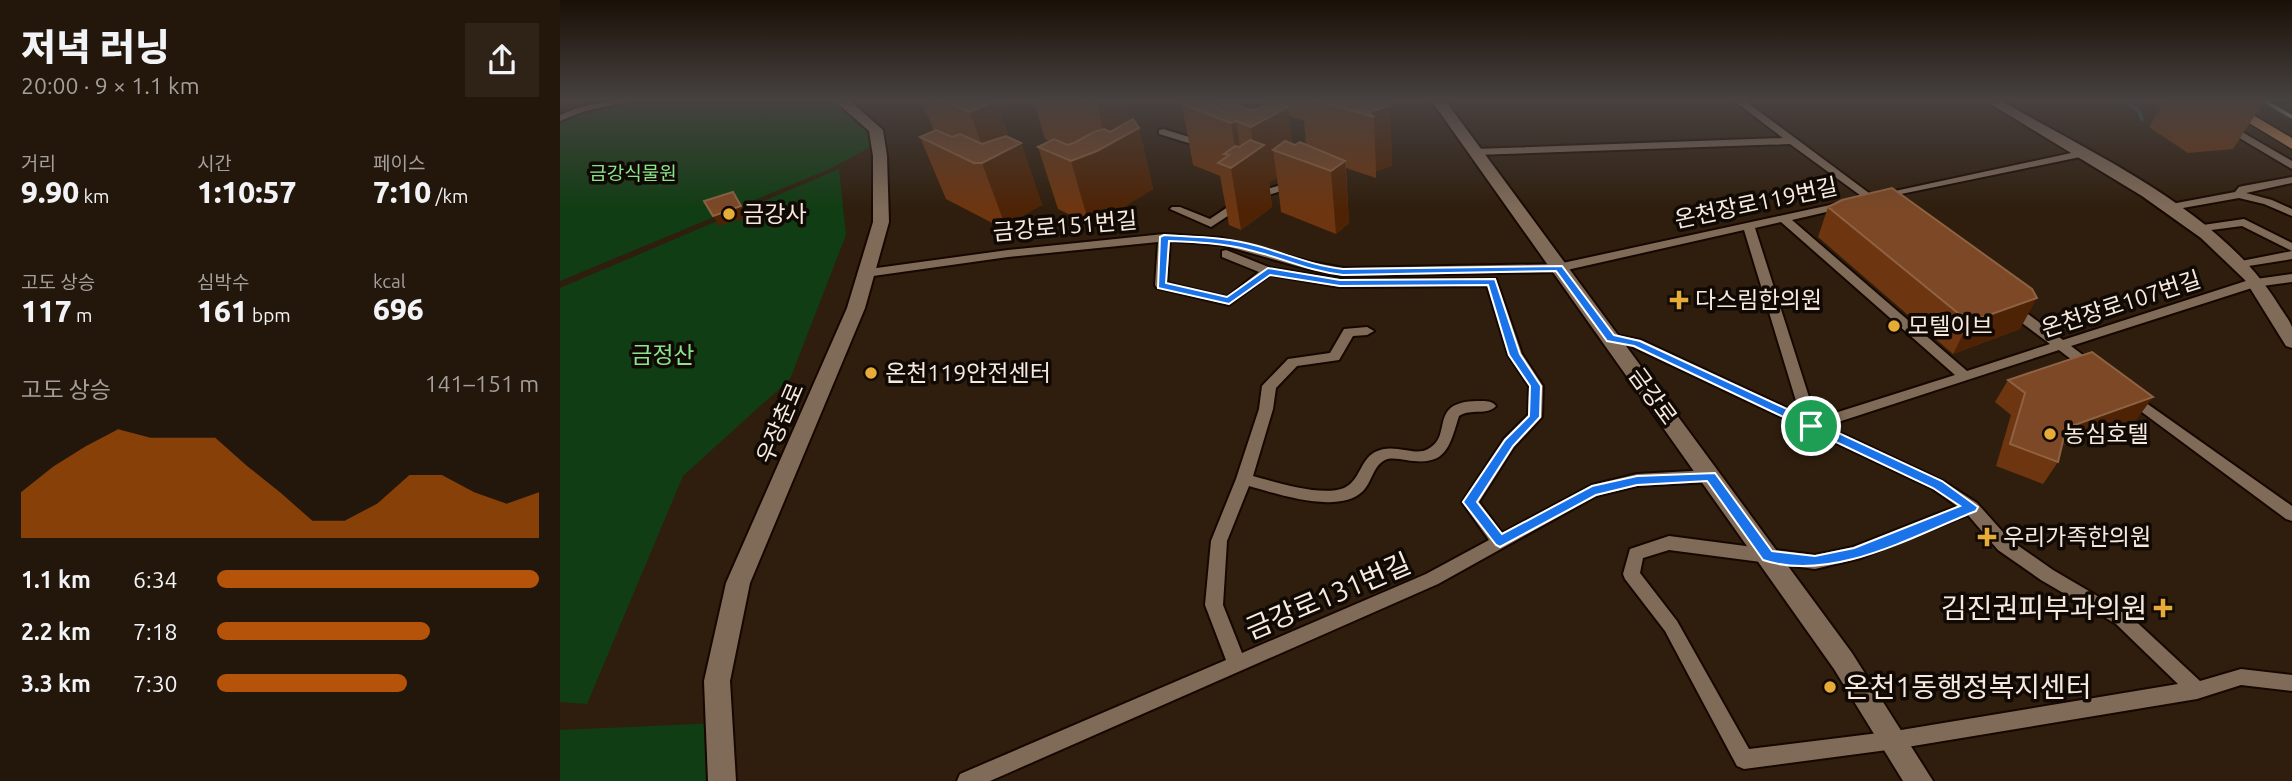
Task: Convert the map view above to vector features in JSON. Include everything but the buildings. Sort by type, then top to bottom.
[{"type":"street","name":"우장춘로","points":[[722,781],[717,681],[738,583],[856,308],[881,222],[877,136]]},
{"type":"street","points":[[1177,136],[1212,148]]},
{"type":"street","name":"금강로","points":[[1463,136],[1843,661],[1919,781]]},
{"type":"street","points":[[1786,136],[1891,216]]},
{"type":"street","points":[[2055,136],[2085,153],[2166,208],[2240,265],[2292,342]]},
{"type":"street","points":[[2244,136],[2292,166]]},
{"type":"street","points":[[1474,152],[1792,141]]},
{"type":"street","name":"온천장로119번길","points":[[1558,268],[2085,153]]},
{"type":"street","points":[[1175,209],[1211,224],[1248,198],[1289,187],[1304,174]]},
{"type":"street","points":[[2239,195],[2243,189],[2292,180]]},
{"type":"street","points":[[2166,208],[2239,195],[2268,202],[2292,213]]},
{"type":"street","points":[[1784,219],[1965,376]]},
{"type":"street","points":[[2196,229],[2244,222],[2292,248]]},
{"type":"street","points":[[1749,226],[1811,426]]},
{"type":"street","name":"금강로151번길","points":[[866,273],[994,253],[1164,237],[1224,241],[1255,248],[1315,269],[1343,272],[1558,268]]},
{"type":"street","points":[[1164,237],[1161,285],[1229,301],[1268,271]]},
{"type":"street","points":[[1226,254],[1268,271],[1340,283],[1492,282],[1515,355],[1536,386],[1535,417],[1509,443],[1470,502],[1500,542]]},
{"type":"street","points":[[2240,265],[2292,255]]},
{"type":"street","name":"온천장로107번길","points":[[1811,426],[2253,283],[2292,278]]},
{"type":"street","points":[[1998,297],[2292,515]]},
{"type":"street","points":[[2274,314],[2292,316]]},
{"type":"street","points":[[1237,664],[1214,605],[1219,541],[1244,480],[1266,409],[1269,386],[1293,362],[1334,357],[1349,332],[1355,329],[1367,331]]},
{"type":"street","points":[[1611,338],[1636,343],[1938,485],[1971,507],[2004,545],[2047,575],[2122,619],[2197,690]]},
{"type":"street","points":[[1244,480],[1301,494],[1342,495],[1356,489],[1376,459],[1386,453],[1427,457],[1435,453],[1443,444],[1450,416],[1456,409],[1468,405],[1489,406]]},
{"type":"street","name":"금강로131번길","points":[[967,781],[1432,579],[1592,491],[1637,480],[1710,476]]},
{"type":"street","points":[[1971,507],[1855,553],[1815,562],[1669,543],[1636,554],[1631,574],[1671,626],[1744,759],[1895,740],[2197,690],[2241,677],[2292,682]]},
{"type":"green space","name":"금강식물원","points":[[560,136],[877,136],[881,141],[832,168],[560,281]]},
{"type":"green space","name":"금정산","points":[[839,169],[846,235],[790,379],[683,476],[587,704],[560,702],[560,288]]},
{"type":"green space","points":[[719,723],[722,781],[560,781],[560,730]]},
{"type":"place","name":"금강사","points":[[729,214]]},
{"type":"place","name":"다스림한의원","points":[[1679,300]]},
{"type":"place","name":"모텔이브","points":[[1894,326]]},
{"type":"place","name":"온천119안전센터","points":[[871,373]]},
{"type":"place","name":"농심호텔","points":[[2050,434]]},
{"type":"place","name":"우리가족한의원","points":[[1987,537]]},
{"type":"place","name":"김진권피부과의원","points":[[2163,608]]},
{"type":"place","name":"온천1동행정복지센터","points":[[1830,687]]},
{"type":"route","points":[[1164,237],[1224,241],[1255,248],[1315,269],[1343,272],[1558,268],[1611,338],[1636,343],[1811,426],[1938,485],[1971,507],[1855,553],[1815,562],[1768,556],[1710,476],[1637,480],[1592,491],[1500,542],[1470,502],[1509,443],[1535,417],[1536,386],[1515,355],[1492,282],[1340,283],[1268,271],[1229,301],[1161,285],[1165,260],[1164,237]]}]
